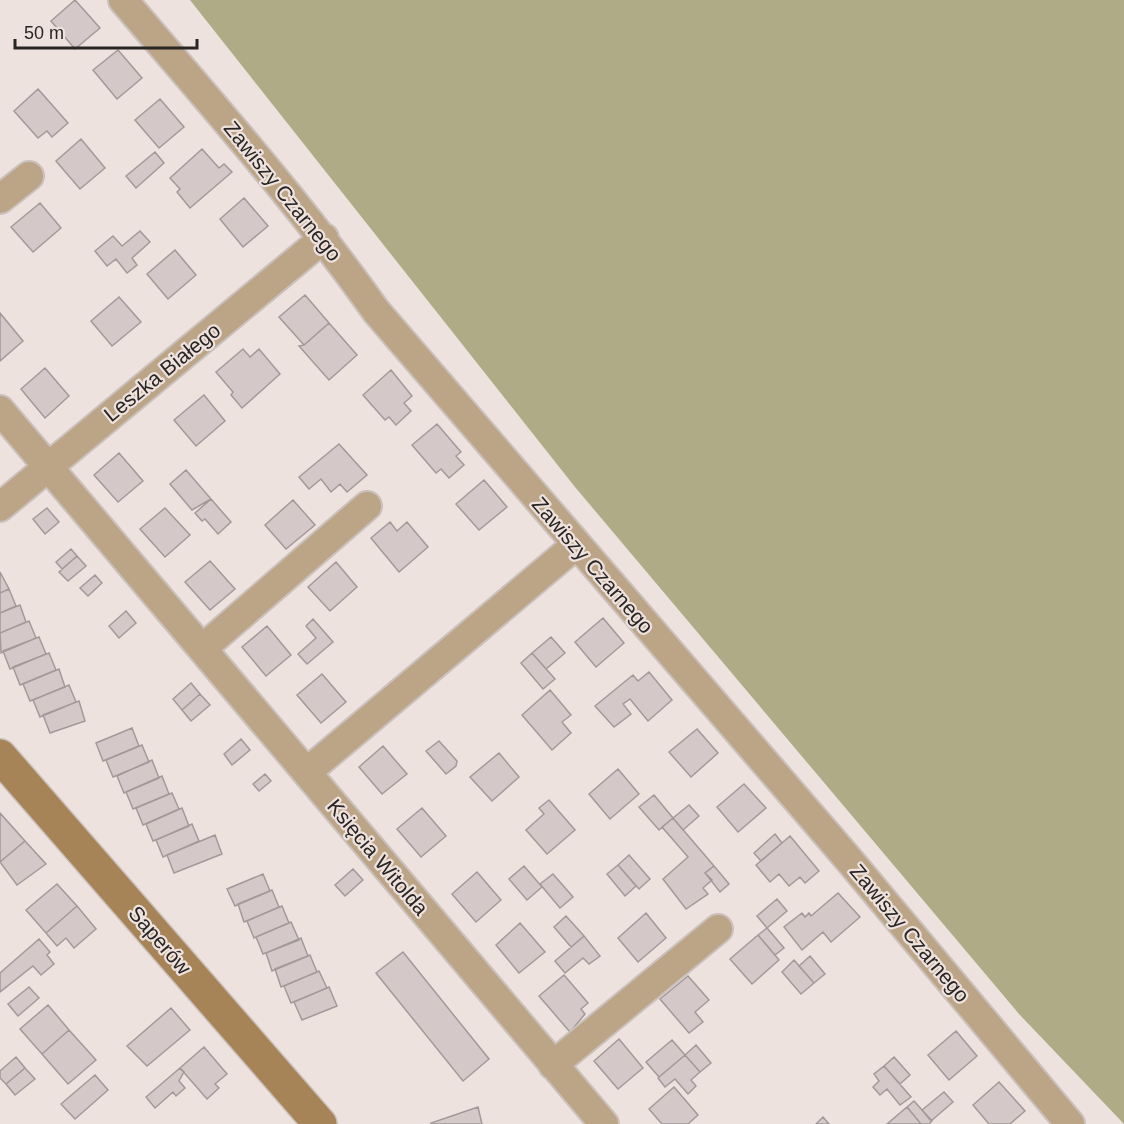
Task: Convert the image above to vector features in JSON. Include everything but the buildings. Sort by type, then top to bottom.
[{"type":"street","name":"Zawiszy Czarnego","points":[[123,0],[324,238],[376,311],[850,861],[1070,1124]]},
{"type":"street","points":[[0,199],[29,176]]},
{"type":"street","name":"Leszka Białego","points":[[0,507],[324,238]]},
{"type":"street","name":"Księcia Witolda","points":[[0,410],[604,1124]]},
{"type":"street","points":[[203,648],[367,506]]},
{"type":"street","points":[[307,772],[576,545]]},
{"type":"street","name":"Saperów","points":[[0,756],[320,1124]]},
{"type":"street","points":[[553,1065],[718,929]]},
{"type":"shaded area","points":[[190,0],[1124,0],[1124,1124],[1019,1014],[575,487]]}]
